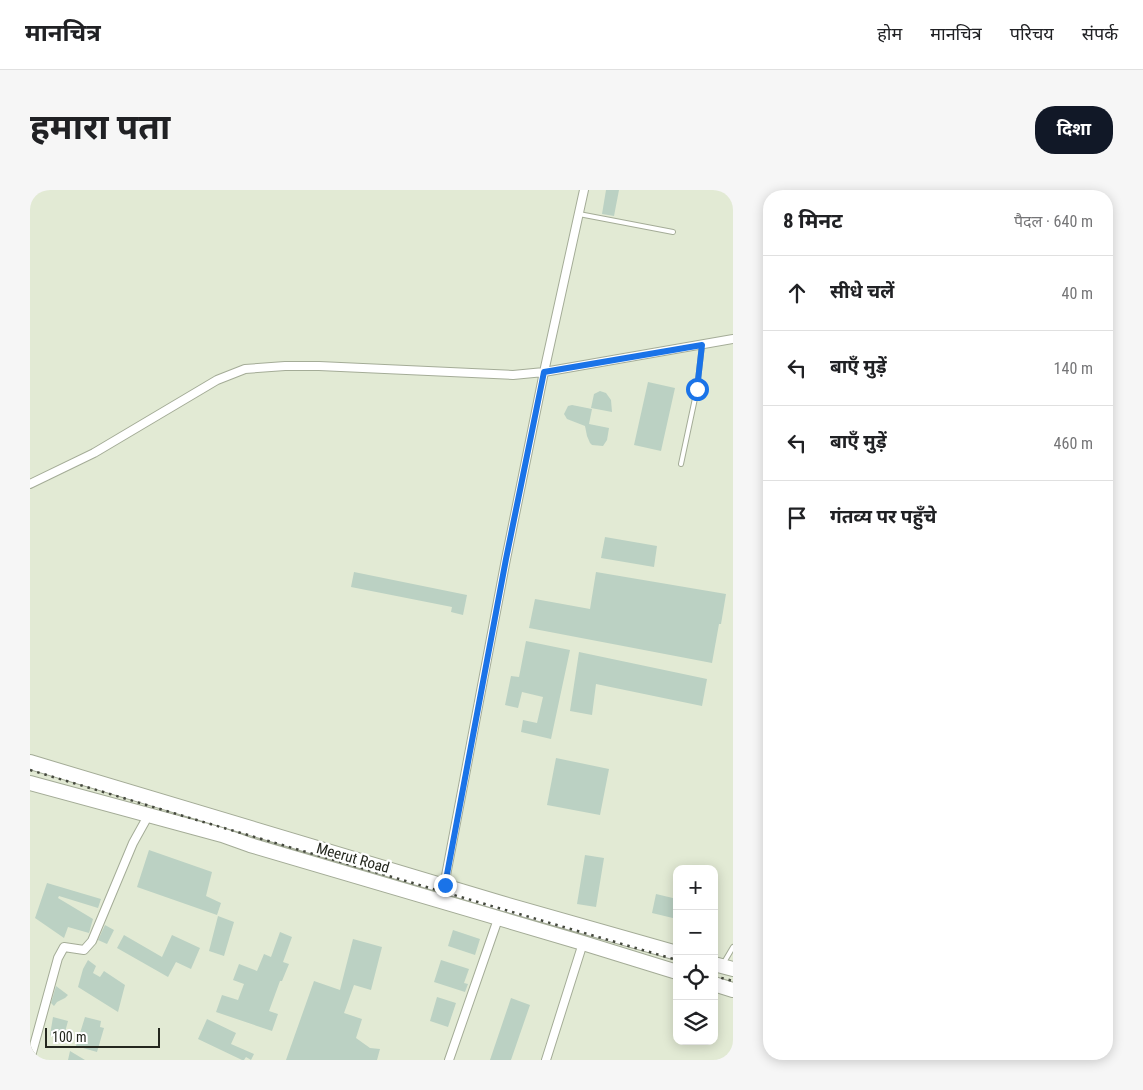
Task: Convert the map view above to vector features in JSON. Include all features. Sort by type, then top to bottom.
[{"type":"highway","name":"Meerut Road","points":[[30,762],[501,903],[670,951]]},
{"type":"highway","name":"Meerut Road","points":[[30,783],[222,835],[250,846],[673,971]]},
{"type":"highway","points":[[659,966],[670,951]]},
{"type":"highway","points":[[718,986],[733,990]]},
{"type":"street","points":[[441,902],[506,559],[584,190]]},
{"type":"street","points":[[30,484],[94,453],[217,380],[245,369],[285,366],[502,375],[544,372],[733,339]]},
{"type":"street","points":[[30,1060],[58,958],[64,947],[84,950],[92,941],[133,843],[148,816]]},
{"type":"street","points":[[449,1060],[498,919]]},
{"type":"street","points":[[546,1060],[584,943]]},
{"type":"lane","points":[[579,214],[673,232]]},
{"type":"lane","points":[[681,464],[697,389],[702,345]]},
{"type":"lane","points":[[723,966],[733,947]]},
{"type":"building","points":[[606,190],[619,190],[614,216],[602,214]]},
{"type":"building","points":[[648,382],[675,388],[661,451],[634,445]]},
{"type":"building","points":[[600,391],[606,393],[611,400],[612,412],[591,408],[594,394]]},
{"type":"building","points":[[568,406],[592,409],[589,424],[609,428],[607,440],[603,446],[592,445],[587,436],[585,426],[567,419],[564,414]]},
{"type":"building","points":[[605,537],[657,546],[654,567],[601,558]]},
{"type":"building","points":[[354,572],[467,595],[463,615],[451,612],[452,607],[351,587]]},
{"type":"building","points":[[596,572],[726,594],[712,663],[529,628],[535,599],[590,609]]},
{"type":"building","points":[[526,641],[570,650],[551,739],[521,732],[523,720],[537,723],[543,697],[522,692],[518,708],[505,705],[511,676],[519,677]]},
{"type":"building","points":[[579,652],[707,679],[702,706],[596,684],[592,715],[570,711]]},
{"type":"building","points":[[556,758],[609,769],[600,815],[547,805]]},
{"type":"building","points":[[149,850],[212,872],[206,896],[221,903],[217,915],[137,887]]},
{"type":"building","points":[[585,855],[604,858],[596,907],[577,904]]},
{"type":"building","points":[[47,883],[101,899],[98,908],[59,896],[58,898],[93,919],[89,933],[68,927],[64,938],[35,918]]},
{"type":"building","points":[[656,894],[673,898],[673,918],[652,913]]},
{"type":"building","points":[[218,916],[234,922],[224,956],[209,951]]},
{"type":"building","points":[[105,925],[114,930],[107,944],[98,940]]},
{"type":"building","points":[[453,930],[480,939],[475,955],[448,946]]},
{"type":"building","points":[[280,932],[292,937],[283,962],[289,964],[282,981],[280,981],[269,1011],[278,1014],[272,1031],[216,1012],[222,995],[238,1000],[244,984],[233,980],[239,964],[257,971],[264,954],[271,957]]},
{"type":"building","points":[[124,935],[162,957],[172,935],[200,948],[191,969],[176,962],[168,977],[117,948]]},
{"type":"building","points":[[353,939],[382,947],[371,990],[354,985],[344,1013],[362,1019],[356,1038],[370,1048],[380,1049],[377,1060],[286,1060],[314,981],[340,990]]},
{"type":"building","points":[[88,960],[96,966],[93,973],[100,977],[104,971],[125,985],[118,1012],[78,987],[83,969]]},
{"type":"building","points":[[441,960],[469,969],[464,983],[468,984],[465,992],[434,982]]},
{"type":"building","points":[[56,986],[68,995],[54,1006],[51,1003]]},
{"type":"building","points":[[437,997],[456,1003],[448,1027],[430,1021]]},
{"type":"building","points":[[511,998],[530,1005],[511,1060],[490,1060]]},
{"type":"building","points":[[53,1017],[68,1021],[62,1043],[50,1035]]},
{"type":"building","points":[[85,1017],[101,1021],[100,1027],[104,1028],[97,1052],[76,1046]]},
{"type":"building","points":[[207,1019],[236,1033],[231,1044],[254,1054],[251,1060],[246,1057],[242,1060],[198,1039]]},
{"type":"building","points":[[70,1051],[85,1060],[68,1060]]},
{"type":"railway","points":[[30,770],[673,959]]},
{"type":"railway","points":[[718,977],[733,981]]},
{"type":"route","points":[[445,885],[506,559],[544,372],[702,345],[697,389]]}]
